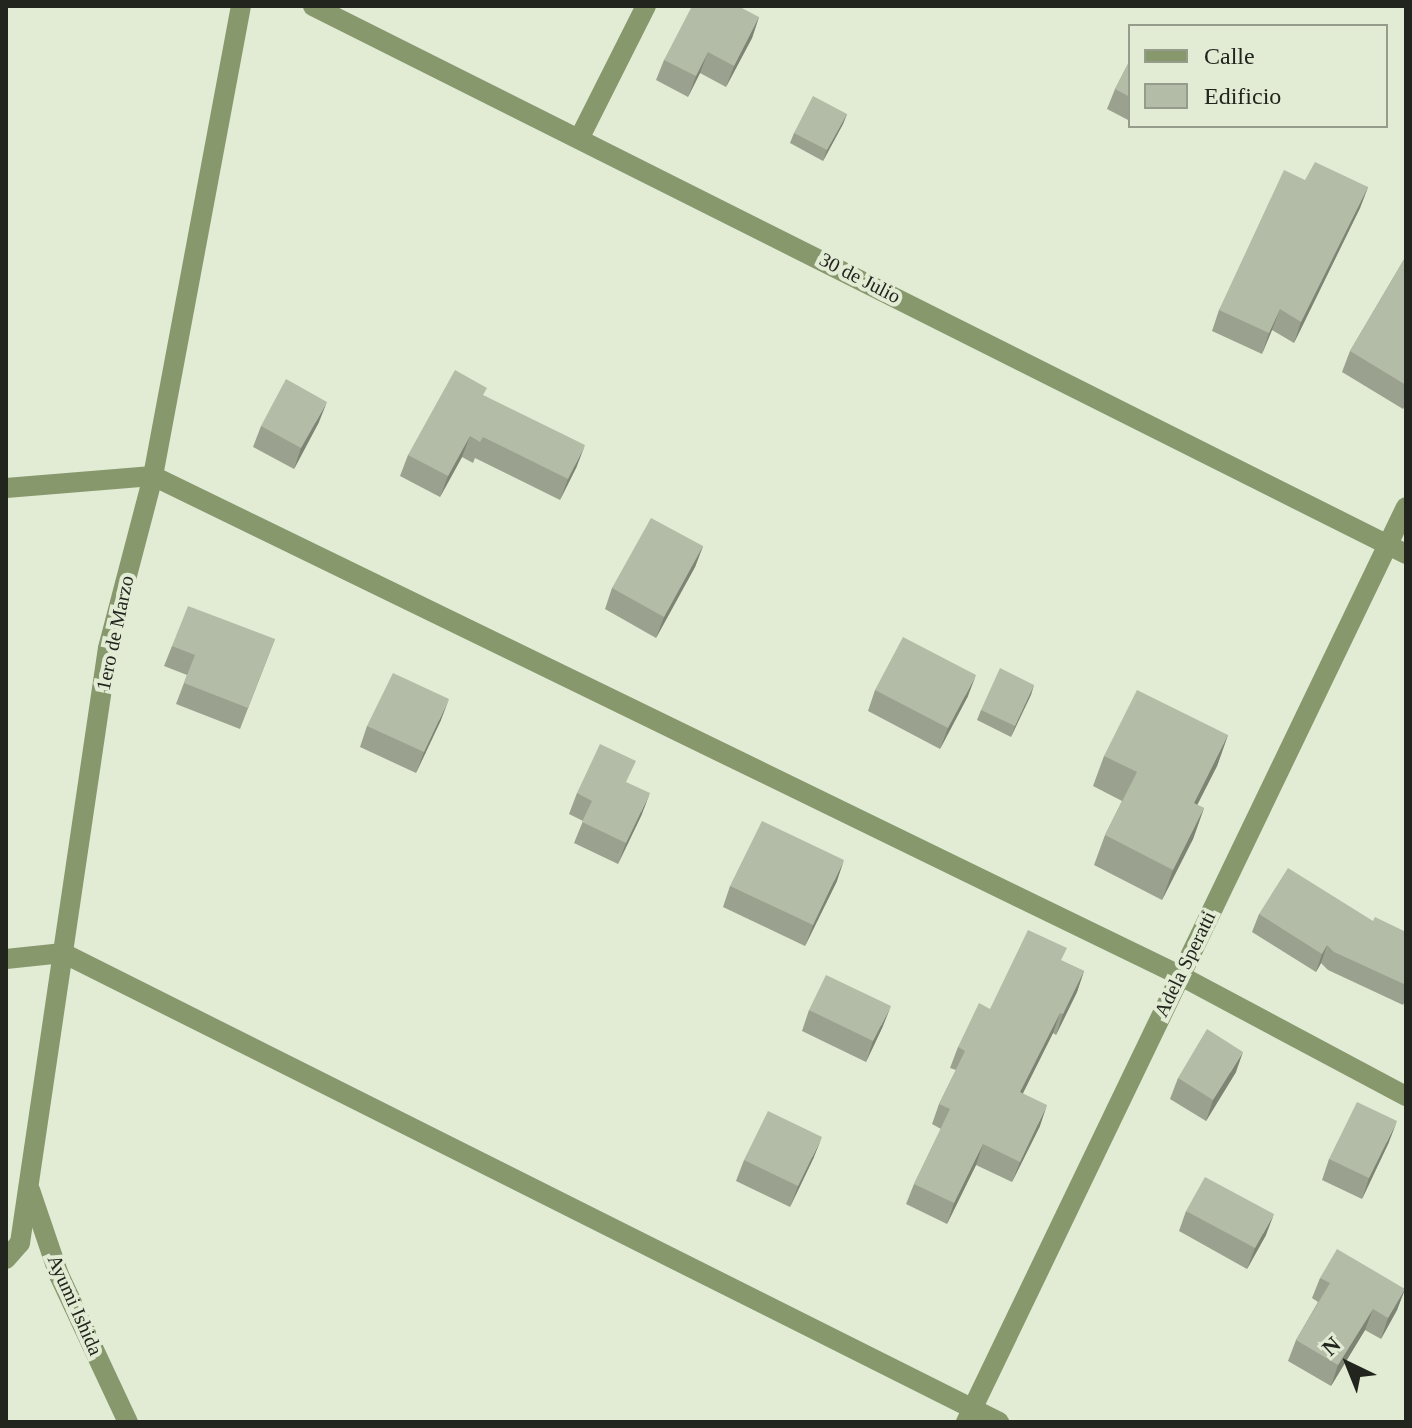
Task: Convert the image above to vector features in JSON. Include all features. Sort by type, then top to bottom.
[{"type":"street","name":"1ero de Marzo","points":[[6,1259],[20,1243],[108,648],[153,476],[241,6]]},
{"type":"street","name":"30 de Julio","points":[[313,6],[580,137],[1397,549]]},
{"type":"street","points":[[580,137],[646,6]]},
{"type":"street","points":[[6,488],[153,476],[1179,975],[1406,1096]]},
{"type":"street","name":"Adela Speratti","points":[[969,1416],[1179,975],[1397,549],[1406,507]]},
{"type":"street","points":[[6,959],[63,953],[969,1416],[999,1422]]},
{"type":"street","name":"Ayumi Ishida","points":[[28,1186],[59,1275],[128,1422]]},
{"type":"building","points":[[692,6],[738,6],[759,17],[734,66],[708,52],[696,76],[664,60]]},
{"type":"building","points":[[1128,64],[1128,96],[1115,89]]},
{"type":"building","points":[[813,96],[847,114],[827,150],[794,133]]},
{"type":"building","points":[[1315,162],[1368,187],[1301,322],[1280,309],[1269,333],[1219,310],[1284,170],[1305,180]]},
{"type":"building","points":[[1406,256],[1406,385],[1350,351]]},
{"type":"building","points":[[455,370],[487,388],[483,395],[585,445],[568,479],[483,437],[480,442],[470,436],[448,476],[408,455]]},
{"type":"building","points":[[286,379],[327,402],[301,448],[261,426]]},
{"type":"building","points":[[651,518],[703,546],[664,617],[612,588]]},
{"type":"building","points":[[188,606],[275,639],[248,708],[184,683],[195,655],[172,646]]},
{"type":"building","points":[[903,637],[976,675],[948,728],[875,690]]},
{"type":"building","points":[[1000,668],[1034,685],[1015,726],[981,710]]},
{"type":"building","points":[[393,673],[449,699],[424,752],[367,726]]},
{"type":"building","points":[[1137,690],[1228,735],[1194,803],[1204,808],[1173,870],[1105,835],[1137,772],[1104,756]]},
{"type":"building","points":[[600,744],[636,761],[626,782],[650,793],[626,843],[582,822],[592,801],[577,793]]},
{"type":"building","points":[[762,821],[844,860],[813,925],[730,886]]},
{"type":"building","points":[[1288,868],[1373,921],[1375,917],[1406,932],[1406,985],[1334,952],[1327,945],[1322,954],[1259,914]]},
{"type":"building","points":[[1028,930],[1067,948],[1061,960],[1084,971],[1020,1092],[1047,1105],[1020,1162],[983,1144],[954,1203],[914,1184],[950,1109],[939,1104],[965,1051],[958,1047],[979,1003],[990,1009]]},
{"type":"building","points":[[826,975],[891,1006],[873,1041],[809,1010]]},
{"type":"building","points":[[1207,1029],[1243,1052],[1213,1100],[1178,1078]]},
{"type":"building","points":[[1357,1102],[1397,1121],[1369,1178],[1329,1159]]},
{"type":"building","points":[[768,1111],[822,1137],[798,1186],[744,1160]]},
{"type":"building","points":[[1205,1177],[1274,1214],[1255,1248],[1186,1211]]},
{"type":"building","points":[[1337,1249],[1405,1289],[1388,1318],[1373,1309],[1338,1365],[1296,1340],[1330,1283],[1320,1278]]}]
